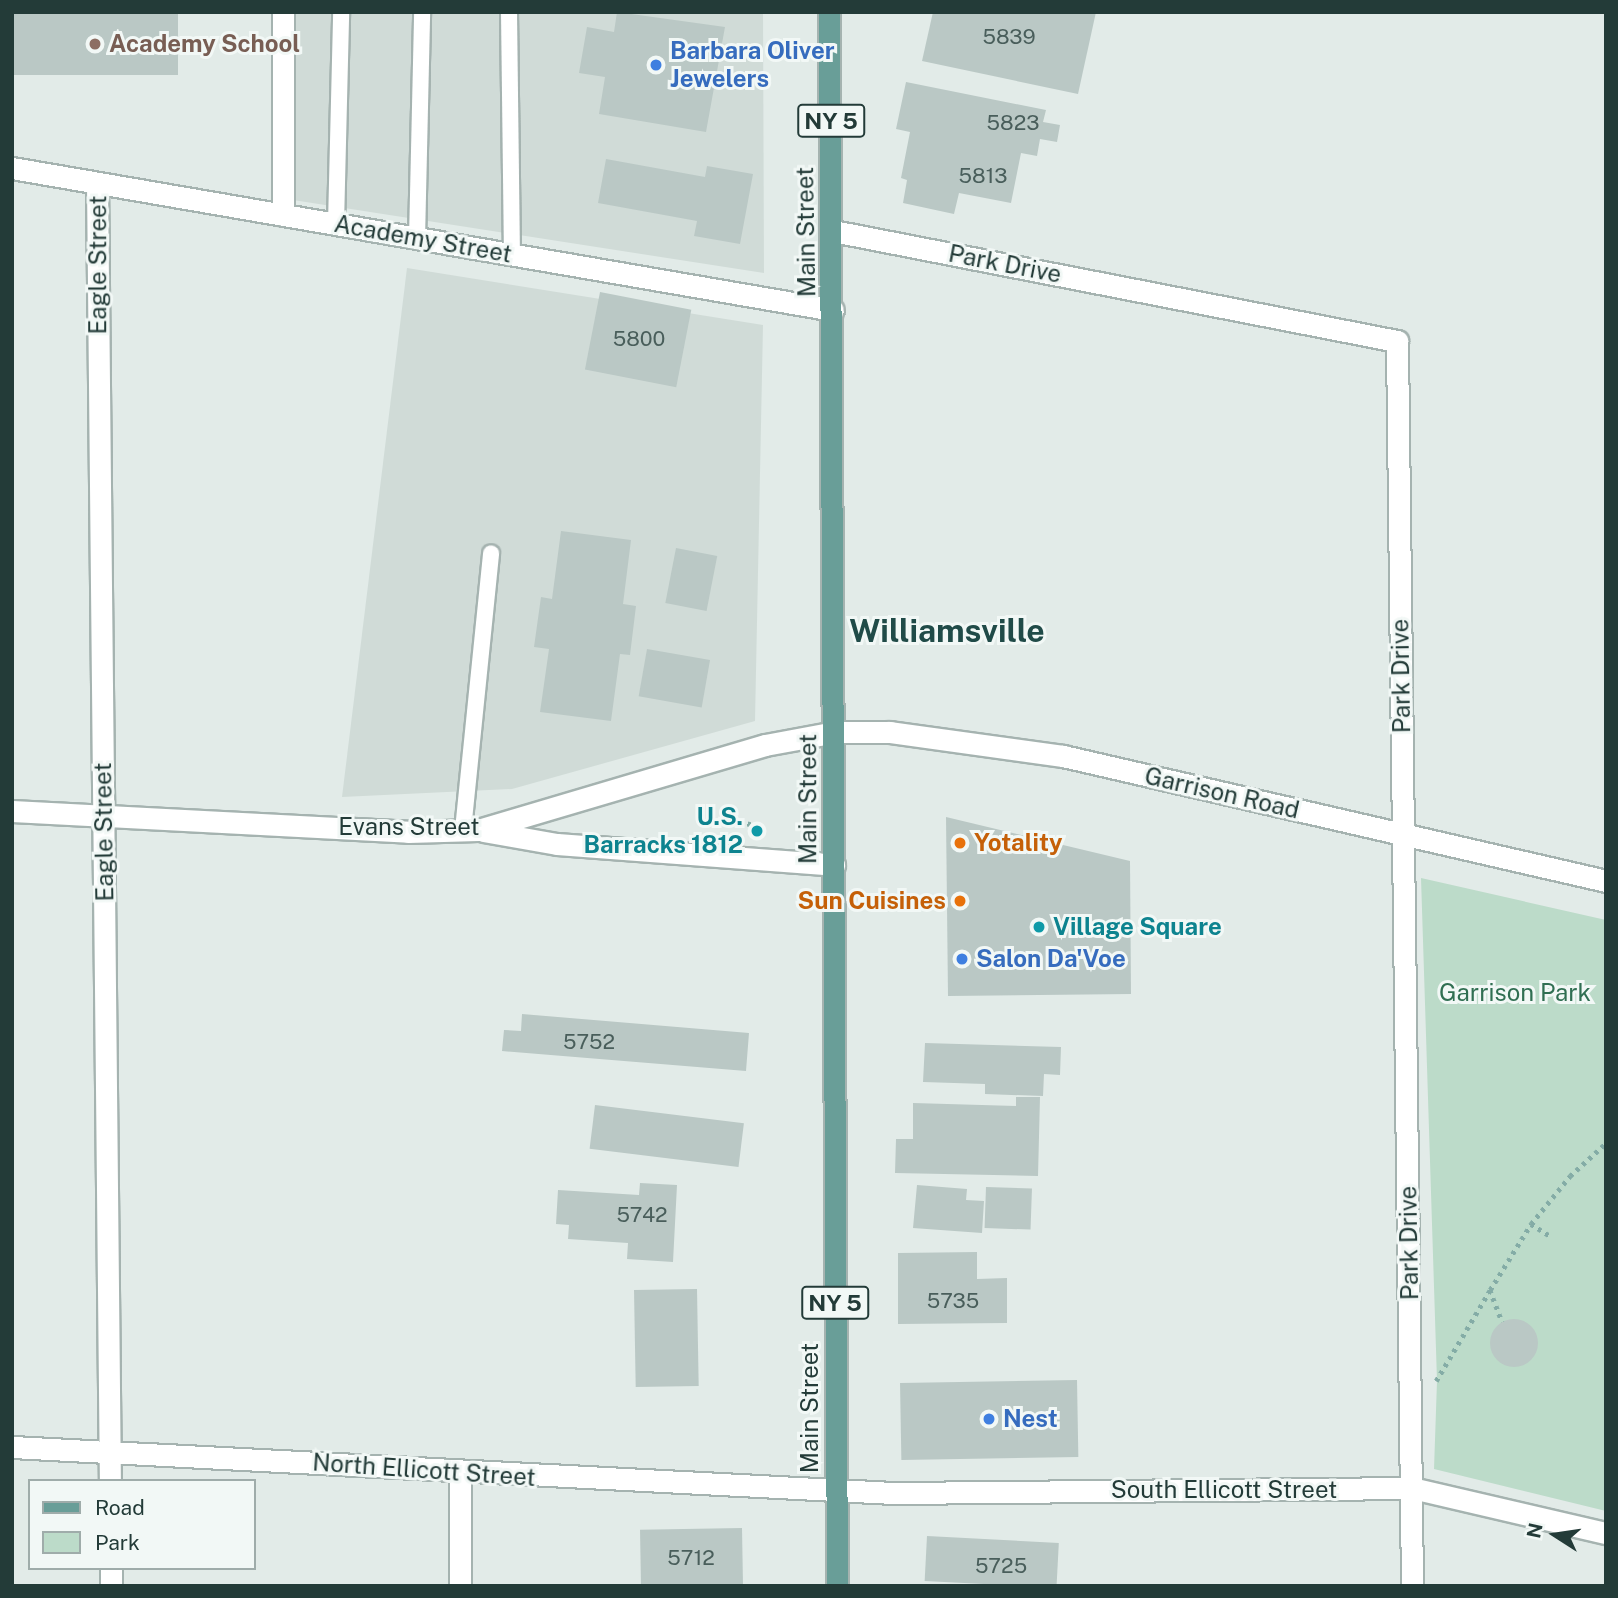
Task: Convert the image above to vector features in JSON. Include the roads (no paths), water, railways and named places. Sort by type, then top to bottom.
[{"type":"main road","name":"Main Street","points":[[829,12],[833,231],[837,1586]]},
{"type":"street","points":[[283,12],[283,215]]},
{"type":"street","name":"Academy Street","points":[[12,168],[833,310]]},
{"type":"street","name":"Eagle Street","points":[[97,183],[110,1479]]},
{"type":"street","name":"Park Drive","points":[[833,231],[1398,341],[1412,1586]]},
{"type":"street","name":"Evans Street","points":[[12,811],[408,832],[470,830],[765,745],[835,732]]},
{"type":"street","name":"Garrison Road","points":[[835,732],[902,733],[1047,753],[1606,881]]},
{"type":"street","points":[[470,830],[557,844],[834,865]]},
{"type":"street","name":"North Ellicott Street","points":[[12,1447],[836,1490]]},
{"type":"street","points":[[460,1471],[460,1586]]},
{"type":"street","name":"South Ellicott Street","points":[[836,1490],[1412,1488],[1606,1533]]},
{"type":"lane","points":[[336,225],[341,12]]},
{"type":"lane","points":[[417,239],[422,12]]},
{"type":"lane","points":[[509,12],[512,255]]},
{"type":"lane","points":[[470,830],[491,553]]},
{"type":"place","name":"Academy School","points":[[95,44]]},
{"type":"place","name":"Barbara Oliver Jewelers","points":[[656,65]]},
{"type":"place","name":"U.S. Barracks 1812","points":[[757,831]]},
{"type":"place","name":"Yotality","points":[[960,843]]},
{"type":"place","name":"Sun Cuisines","points":[[960,901]]},
{"type":"place","name":"Village Square","points":[[1039,927]]},
{"type":"place","name":"Salon Da'Voe","points":[[962,959]]},
{"type":"place","name":"Nest","points":[[989,1419]]},
{"type":"district","name":"Williamsville","points":[[947,631]]},
{"type":"park label","name":"Garrison Park","points":[[1515,993]]}]
